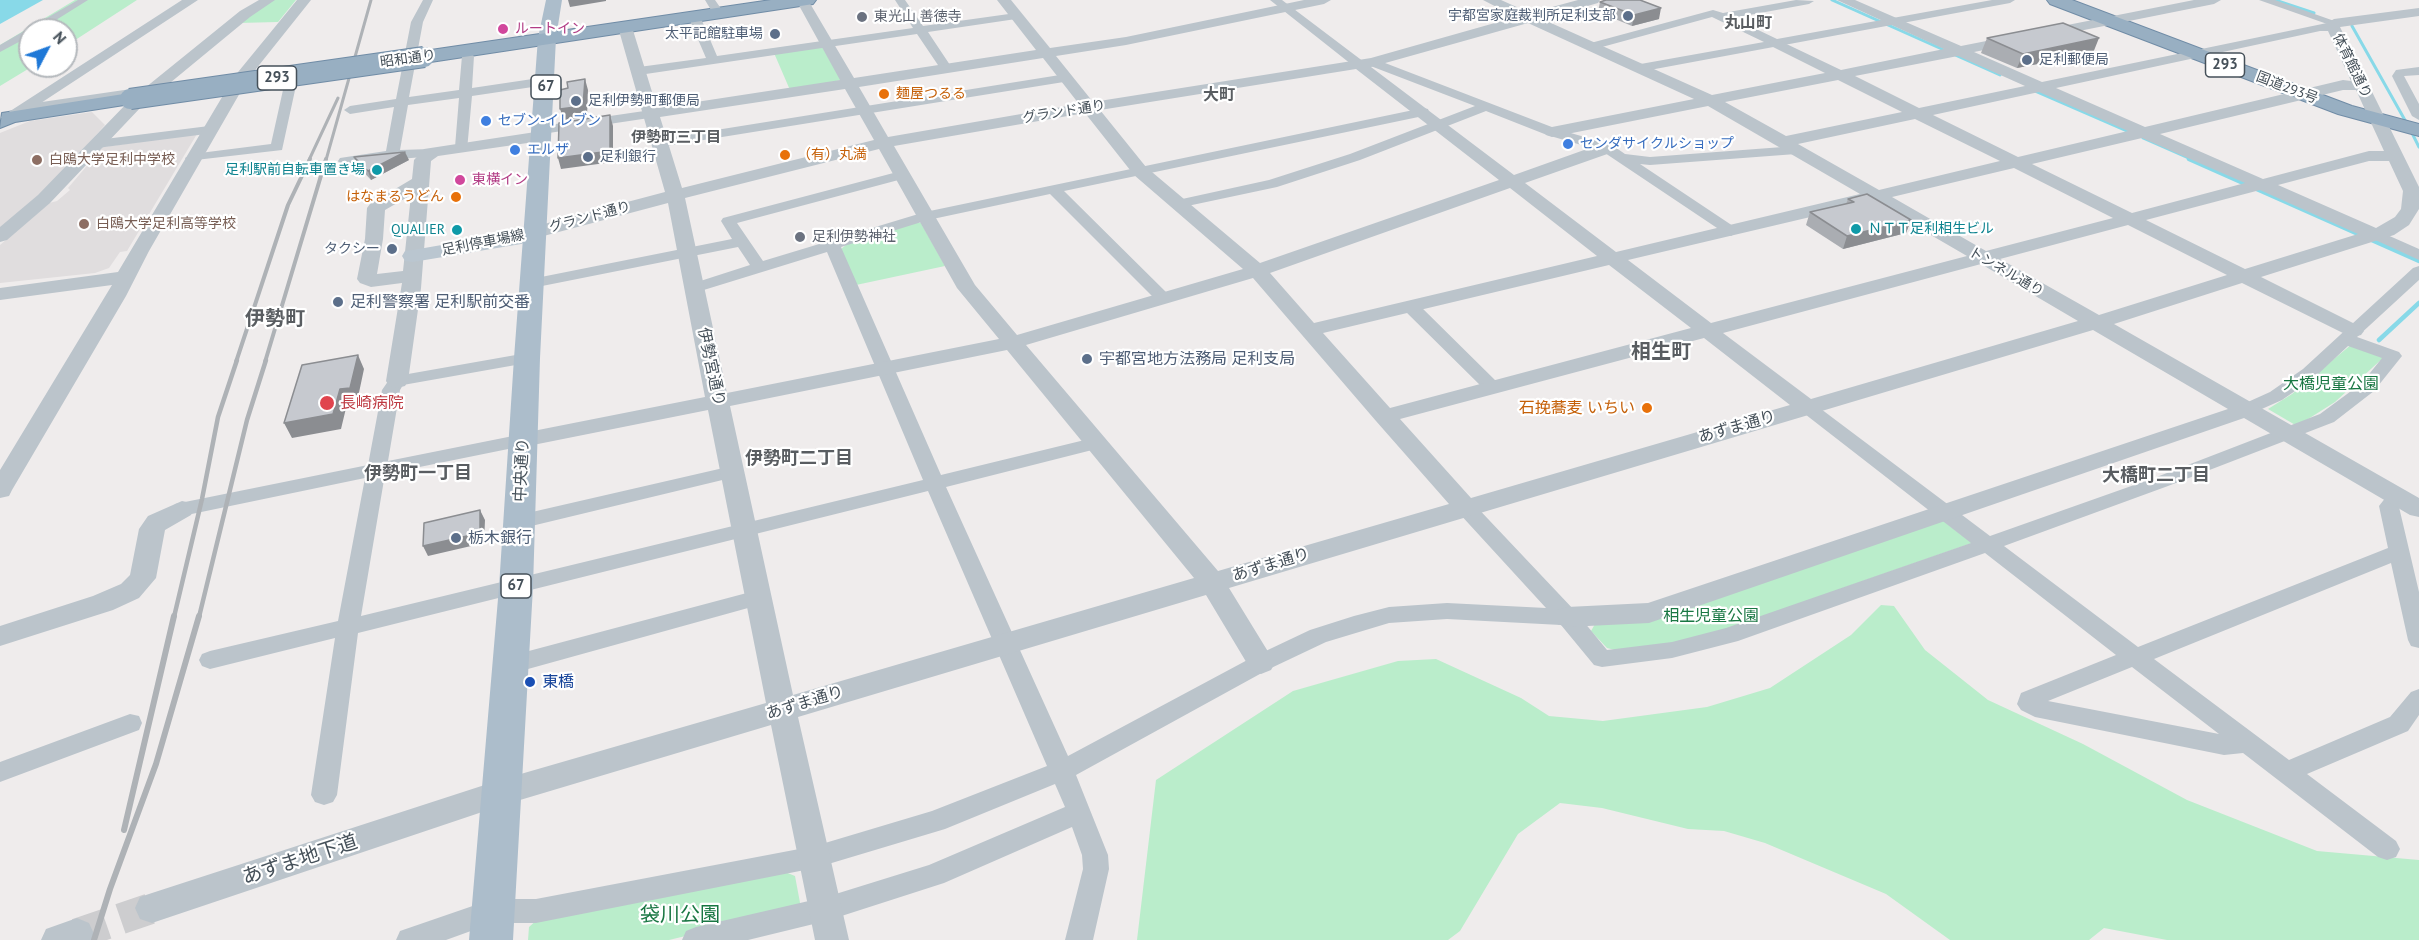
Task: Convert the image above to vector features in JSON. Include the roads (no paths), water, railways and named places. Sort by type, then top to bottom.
[{"type":"highway","name":"国道293号","points":[[2056,0],[2302,94],[2379,121],[2419,130]]},
{"type":"highway","name":"昭和通り","points":[[4,119],[625,27],[694,16],[714,6],[800,1]]},
{"type":"main road","name":"中央通り","points":[[492,926],[516,588],[527,358],[547,38],[554,0]]},
{"type":"main road","name":"足利停車場線","points":[[413,259],[521,238],[536,231]]},
{"type":"street","points":[[54,18],[84,0]]},
{"type":"street","points":[[4,119],[191,0]]},
{"type":"street","points":[[0,236],[44,199],[97,144],[133,101],[151,90],[245,14],[268,0]]},
{"type":"street","points":[[0,490],[127,277],[139,251],[209,130],[235,89],[304,0]]},
{"type":"street","points":[[392,154],[401,103],[414,58],[417,22],[428,0]]},
{"type":"street","points":[[900,0],[946,68]]},
{"type":"street","points":[[1004,0],[1140,171],[1257,271],[1602,659],[1672,651],[1730,635],[2289,434],[2339,411],[2368,387],[2393,356],[2243,276],[1713,13],[1591,46]]},
{"type":"street","points":[[345,160],[392,154],[430,153],[651,114],[1126,41],[1280,4],[1324,0]]},
{"type":"street","name":"トンネル通り","points":[[1490,0],[1712,101],[2419,509]]},
{"type":"street","name":"グランド通り","points":[[536,231],[812,159],[883,143],[1366,64],[1593,0]]},
{"type":"street","points":[[1844,0],[2419,255]]},
{"type":"street","points":[[1639,68],[2010,0]]},
{"type":"street","points":[[1552,132],[2214,0]]},
{"type":"street","points":[[2264,0],[2333,25]]},
{"type":"street","points":[[800,1],[967,288],[1212,582],[1261,663]]},
{"type":"street","points":[[1721,17],[1809,1]]},
{"type":"street","points":[[1280,4],[1366,64],[1423,112],[1612,258],[2387,849]]},
{"type":"street","name":"体育館通り","points":[[2243,276],[2376,235],[2402,221],[2412,204],[2412,191],[2333,25],[2419,12]]},
{"type":"street","points":[[694,16],[713,60]]},
{"type":"street","points":[[639,71],[1017,16]]},
{"type":"street","points":[[1366,64],[1552,132],[1616,153],[1650,161],[1790,146],[1917,113],[2333,25]]},
{"type":"street","name":"伊勢宮通り","points":[[625,27],[675,195],[758,598],[832,940]]},
{"type":"street","points":[[364,59],[468,56],[529,46],[547,38]]},
{"type":"street","points":[[0,49],[18,39]]},
{"type":"street","points":[[462,147],[468,56]]},
{"type":"street","points":[[360,72],[414,58]]},
{"type":"street","points":[[2419,71],[2400,73],[2398,76],[2419,116]]},
{"type":"street","points":[[133,101],[328,75]]},
{"type":"street","points":[[660,143],[1066,78]]},
{"type":"street","points":[[192,158],[277,147],[291,81]]},
{"type":"street","points":[[350,110],[546,81]]},
{"type":"street","points":[[1309,330],[2018,164],[2302,94],[2343,85],[2361,86]]},
{"type":"street","points":[[4,119],[42,105],[151,90]]},
{"type":"street","points":[[1178,204],[1272,184],[1356,157],[1485,107]]},
{"type":"street","points":[[694,288],[925,216],[1423,112]]},
{"type":"street","points":[[97,144],[209,130]]},
{"type":"street","points":[[324,795],[348,625],[391,390],[397,381],[423,160],[430,153]]},
{"type":"street","points":[[0,636],[103,603],[130,591],[143,578],[152,530],[157,522],[182,509],[1012,343],[1257,271],[1514,182],[1616,153]]},
{"type":"street","points":[[1616,153],[1731,231]]},
{"type":"street","points":[[1384,416],[2260,184],[2369,156],[2396,156]]},
{"type":"street","points":[[759,267],[728,221],[901,176]]},
{"type":"street","points":[[413,259],[380,281],[367,279],[375,231],[376,208],[420,182]]},
{"type":"street","points":[[1053,189],[1163,298]]},
{"type":"street","points":[[375,231],[415,224]]},
{"type":"street","points":[[532,283],[740,242]]},
{"type":"street","points":[[832,245],[1080,812],[1095,855],[1096,869],[1079,940]]},
{"type":"street","points":[[410,940],[492,926],[536,911],[815,857],[936,821],[1063,770],[1261,663],[1318,636],[1389,615],[1447,610],[1567,617],[1649,613],[2246,410],[2276,396],[2309,373],[2419,271]]},
{"type":"street","name":"あずま通り","points":[[448,811],[500,793],[1465,507],[2095,323],[2243,276]]},
{"type":"street","points":[[0,294],[127,277]]},
{"type":"street","points":[[1410,306],[1492,387]]},
{"type":"street","points":[[397,381],[527,358]]},
{"type":"street","points":[[210,660],[348,625],[516,588],[1097,443]]},
{"type":"street","points":[[519,522],[732,472]]},
{"type":"street","points":[[2397,497],[2389,506],[2419,640]]},
{"type":"street","points":[[2249,742],[2224,745],[2035,708],[2029,704],[2029,699],[2399,552]]},
{"type":"street","points":[[510,665],[758,598]]},
{"type":"street","points":[[2287,772],[2399,724],[2419,698]]},
{"type":"street","points":[[0,772],[130,723]]},
{"type":"street","name":"あずま地下道","points":[[152,908],[448,811]]},
{"type":"street","points":[[696,940],[826,909],[934,875],[1080,812]]},
{"type":"water","points":[[0,0],[43,0],[0,24]]},
{"type":"waterway","points":[[1832,0],[2000,75]]},
{"type":"waterway","points":[[2275,0],[2314,13]]},
{"type":"waterway","points":[[2352,26],[2406,122],[2419,125]]},
{"type":"waterway","points":[[2033,90],[2132,133]]},
{"type":"waterway","points":[[2412,133],[2419,147]]},
{"type":"waterway","points":[[2143,138],[2193,160]]},
{"type":"waterway","points":[[2189,159],[2419,261]]},
{"type":"waterway","points":[[2379,340],[2419,303]]},
{"type":"tunnel","points":[[77,934],[152,908]]},
{"type":"railway","points":[[326,160],[371,0]]},
{"type":"railway","points":[[309,160],[338,98]]},
{"type":"railway","points":[[236,362],[288,205],[310,159]]},
{"type":"railway","points":[[265,362],[326,159]]},
{"type":"railway","points":[[174,617],[202,499],[218,417],[237,360]]},
{"type":"railway","points":[[199,617],[247,420],[266,360]]},
{"type":"railway","points":[[124,830],[174,616]]},
{"type":"railway","points":[[94,940],[110,889],[156,764],[199,616]]},
{"type":"place","name":"宇都宮家庭裁判所足利支部","points":[[1628,16]]},
{"type":"place","name":"東光山 善徳寺","points":[[862,17]]},
{"type":"place","name":"ルートイン","points":[[503,29]]},
{"type":"place","name":"太平記館駐車場","points":[[775,34]]},
{"type":"place","name":"足利郵便局","points":[[2027,60]]},
{"type":"place","name":"麺屋つるる","points":[[884,94]]},
{"type":"place","name":"足利伊勢町郵便局","points":[[576,101]]},
{"type":"place","name":"セブン-イレブン","points":[[486,121]]},
{"type":"place","name":"センダサイクルショップ","points":[[1568,144]]},
{"type":"place","name":"エルザ","points":[[515,150]]},
{"type":"place","name":"（有）丸満","points":[[785,155]]},
{"type":"place","name":"足利銀行","points":[[588,157]]},
{"type":"place","name":"白鴎大学足利中学校","points":[[37,160]]},
{"type":"place","name":"足利駅前自転車置き場","points":[[377,170]]},
{"type":"place","name":"東横イン","points":[[460,180]]},
{"type":"place","name":"はなまるうどん","points":[[456,197]]},
{"type":"place","name":"白鴎大学足利高等学校","points":[[84,224]]},
{"type":"place","name":"ＮＴＴ足利相生ビル","points":[[1856,229]]},
{"type":"place","name":"QUALIER","points":[[457,230]]},
{"type":"place","name":"足利伊勢神社","points":[[800,237]]},
{"type":"place","name":"タクシー","points":[[392,249]]},
{"type":"place","name":"足利警察署 足利駅前交番","points":[[338,302]]},
{"type":"place","name":"宇都宮地方法務局 足利支局","points":[[1087,359]]},
{"type":"place","name":"長崎病院","points":[[327,403]]},
{"type":"place","name":"石挽蕎麦 いちい","points":[[1647,408]]},
{"type":"place","name":"栃木銀行","points":[[456,538]]},
{"type":"place","name":"東橋","points":[[530,682]]},
{"type":"district","name":"丸山町","points":[[1748,23]]},
{"type":"district","name":"大町","points":[[1219,95]]},
{"type":"district","name":"伊勢町三丁目","points":[[676,138]]},
{"type":"district","name":"伊勢町","points":[[275,319]]},
{"type":"district","name":"相生町","points":[[1661,352]]},
{"type":"district","name":"伊勢町二丁目","points":[[799,459]]},
{"type":"district","name":"伊勢町一丁目","points":[[418,474]]},
{"type":"district","name":"大橋町二丁目","points":[[2156,476]]},
{"type":"park label","name":"大橋児童公園","points":[[2331,384]]},
{"type":"park label","name":"相生児童公園","points":[[1711,616]]},
{"type":"park label","name":"袋川公園","points":[[680,915]]}]
